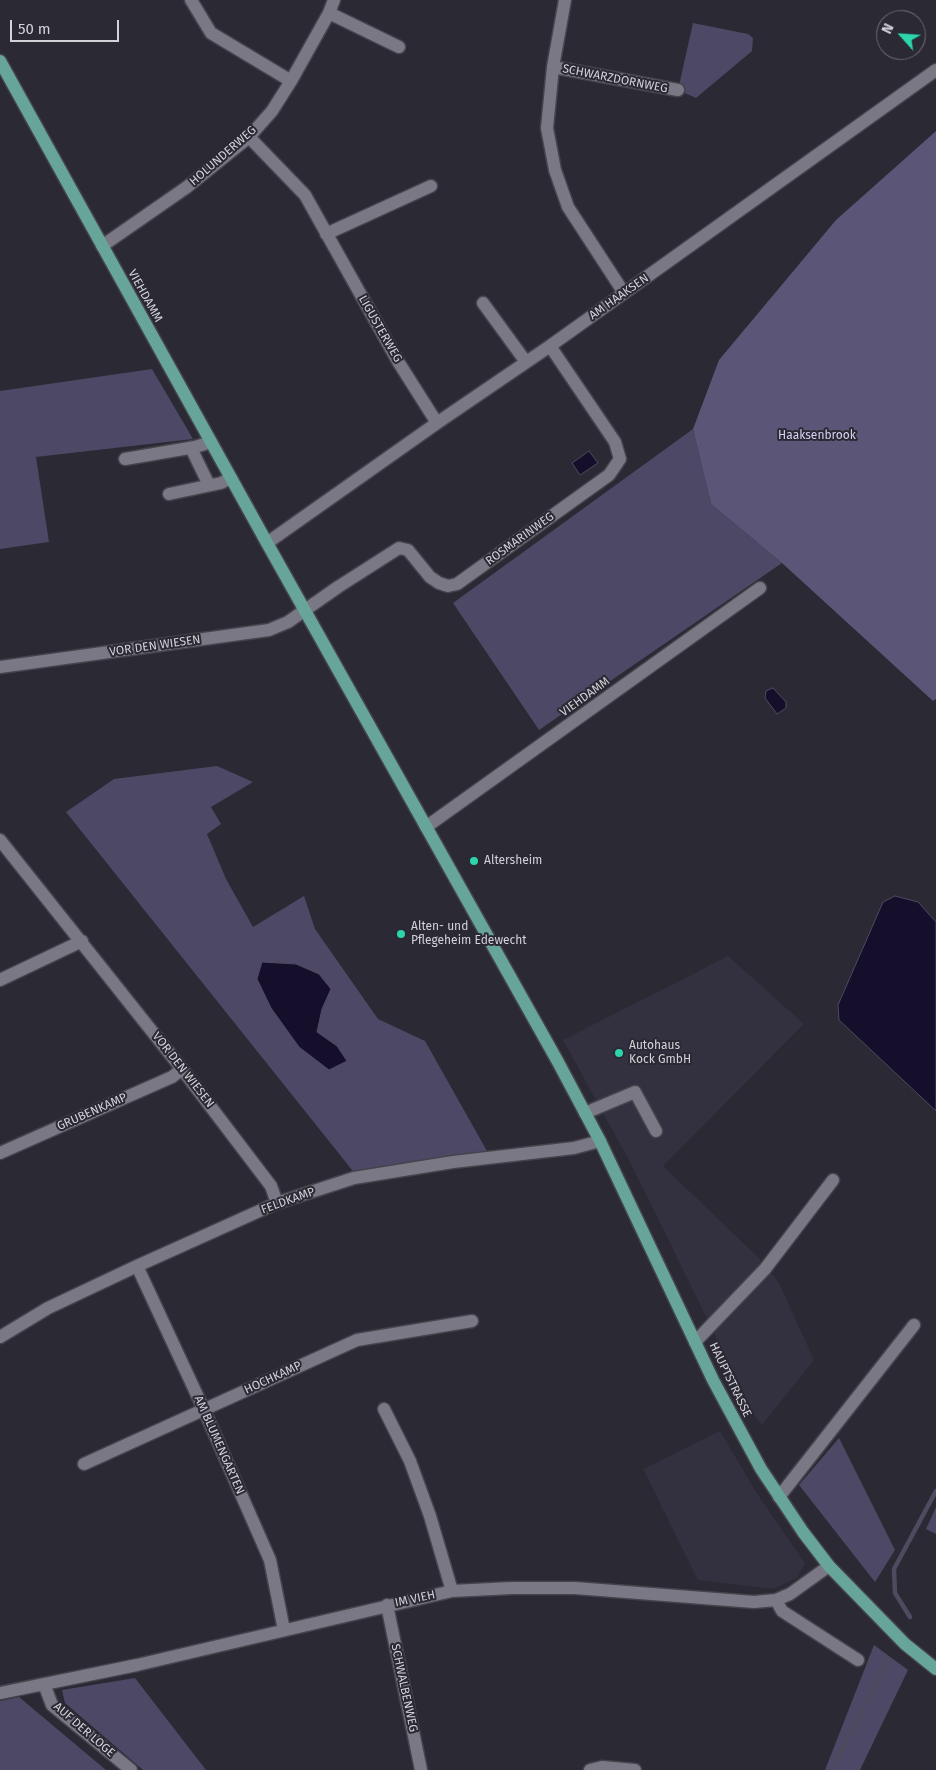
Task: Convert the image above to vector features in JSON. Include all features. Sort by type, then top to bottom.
[{"type":"main road","name":"VIEHDAMM","points":[[0,61],[267,544],[558,1062]]},
{"type":"main road","name":"HAUPTSTRASSE","points":[[558,1062],[600,1141],[695,1342],[743,1438],[779,1497],[829,1566],[906,1644],[936,1669]]},
{"type":"street","points":[[191,0],[211,33],[291,81]]},
{"type":"street","name":"HOLUNDERWEG","points":[[102,246],[187,187],[249,137],[272,111],[291,81],[329,13],[334,0]]},
{"type":"street","name":"SCHWARZDORNWEG","points":[[565,0],[553,67],[547,128],[554,170],[568,207],[624,293]]},
{"type":"street","points":[[329,13],[399,47]]},
{"type":"street","name":"SCHWARZDORNWEG","points":[[553,67],[678,90]]},
{"type":"street","name":"AM HAAKSEN","points":[[267,544],[366,475],[436,423],[550,346],[712,232],[936,70]]},
{"type":"street","name":"LIGUSTERWEG","points":[[249,137],[305,195],[399,362],[436,423]]},
{"type":"street","points":[[326,234],[431,186]]},
{"type":"street","points":[[483,303],[526,362]]},
{"type":"street","name":"ROSMARINWEG","points":[[305,609],[399,548],[408,550],[430,577],[439,583],[448,586],[457,584],[616,468],[620,459],[615,442],[550,346]]},
{"type":"street","points":[[125,459],[191,448],[211,442]]},
{"type":"street","points":[[191,448],[209,486]]},
{"type":"street","points":[[169,494],[209,486],[231,478]]},
{"type":"street","name":"VIEHDAMM","points":[[426,827],[760,588]]},
{"type":"street","name":"VOR DEN WIESEN","points":[[0,667],[269,630],[288,622],[305,609]]},
{"type":"street","name":"VOR DEN WIESEN","points":[[0,840],[182,1069],[271,1186],[278,1203]]},
{"type":"street","points":[[0,980],[82,941]]},
{"type":"street","name":"GRUBENKAMP","points":[[0,1153],[172,1077],[182,1069]]},
{"type":"street","points":[[585,1113],[635,1092],[656,1131]]},
{"type":"street","name":"FELDKAMP","points":[[0,1337],[48,1308],[137,1266],[278,1203],[354,1178],[453,1162],[574,1148],[600,1141]]},
{"type":"street","points":[[695,1342],[765,1270],[832,1180]]},
{"type":"street","name":"AM BLUMENGARTEN","points":[[137,1266],[204,1410],[270,1560],[284,1630]]},
{"type":"street","name":"HOCHKAMP","points":[[84,1464],[357,1340],[472,1321]]},
{"type":"street","points":[[779,1497],[914,1325]]},
{"type":"street","points":[[384,1409],[410,1461],[430,1516],[452,1591]]},
{"type":"street","name":"IM VIEH","points":[[0,1693],[137,1665],[452,1591],[512,1588],[575,1588],[754,1602],[776,1600],[790,1594],[829,1566]]},
{"type":"street","points":[[776,1600],[782,1611],[858,1660]]},
{"type":"street","name":"SCHWALBENWEG","points":[[387,1605],[421,1770]]},
{"type":"street","name":"AUF DER LOGE","points":[[44,1684],[52,1705],[131,1770]]},
{"type":"street","points":[[590,1770],[602,1767],[635,1770]]},
{"type":"shaded area","points":[[693,23],[748,34],[753,38],[752,51],[696,98],[678,90]]},
{"type":"shaded area","points":[[152,369],[193,439],[36,457],[49,542],[0,549],[0,391]]},
{"type":"shaded area","points":[[693,429],[711,504],[782,563],[539,730],[453,603]]},
{"type":"shaded area","points":[[589,451],[598,463],[580,475],[572,463]]},
{"type":"shaded area","points":[[773,688],[786,702],[786,708],[777,714],[765,698],[766,691]]},
{"type":"shaded area","points":[[217,766],[253,782],[211,807],[221,824],[207,834],[226,879],[253,927],[304,896],[315,929],[378,1019],[425,1041],[487,1151],[409,1162],[356,1175],[66,812],[114,779]]},
{"type":"shaded area","points":[[895,896],[918,902],[936,922],[936,1111],[839,1020],[838,1005],[883,902]]},
{"type":"shaded area","points":[[728,956],[804,1024],[663,1166],[760,1259],[779,1283],[814,1360],[762,1425],[755,1416],[631,1164],[563,1040]]},
{"type":"shaded area","points":[[262,962],[296,964],[319,974],[331,989],[322,1009],[317,1032],[337,1046],[347,1061],[329,1070],[299,1047],[271,1008],[257,979]]},
{"type":"shaded area","points":[[720,1431],[758,1495],[805,1563],[797,1578],[773,1589],[698,1580],[643,1469]]},
{"type":"shaded area","points":[[839,1438],[895,1550],[875,1582],[799,1485]]},
{"type":"shaded area","points":[[936,1507],[936,1534],[926,1529]]},
{"type":"shaded area","points":[[874,1645],[908,1670],[860,1770],[825,1770]]},
{"type":"shaded area","points":[[135,1678],[206,1770],[143,1770],[65,1703],[62,1690]]},
{"type":"shaded area","points":[[19,1697],[106,1770],[0,1770],[0,1701]]},
{"type":"green space","name":"Haaksenbrook","points":[[936,131],[936,699],[933,701],[782,563],[711,504],[693,429],[719,360],[836,220]]},
{"type":"waterway","points":[[910,1617],[895,1593],[894,1569],[936,1491]]},
{"type":"waterway","points":[[831,1770],[888,1659]]},
{"type":"place","name":"Altersheim","points":[[474,861]]},
{"type":"place","name":"Alten- und Pflegeheim Edewecht","points":[[401,934]]},
{"type":"place","name":"Autohaus Kock GmbH","points":[[619,1053]]}]
